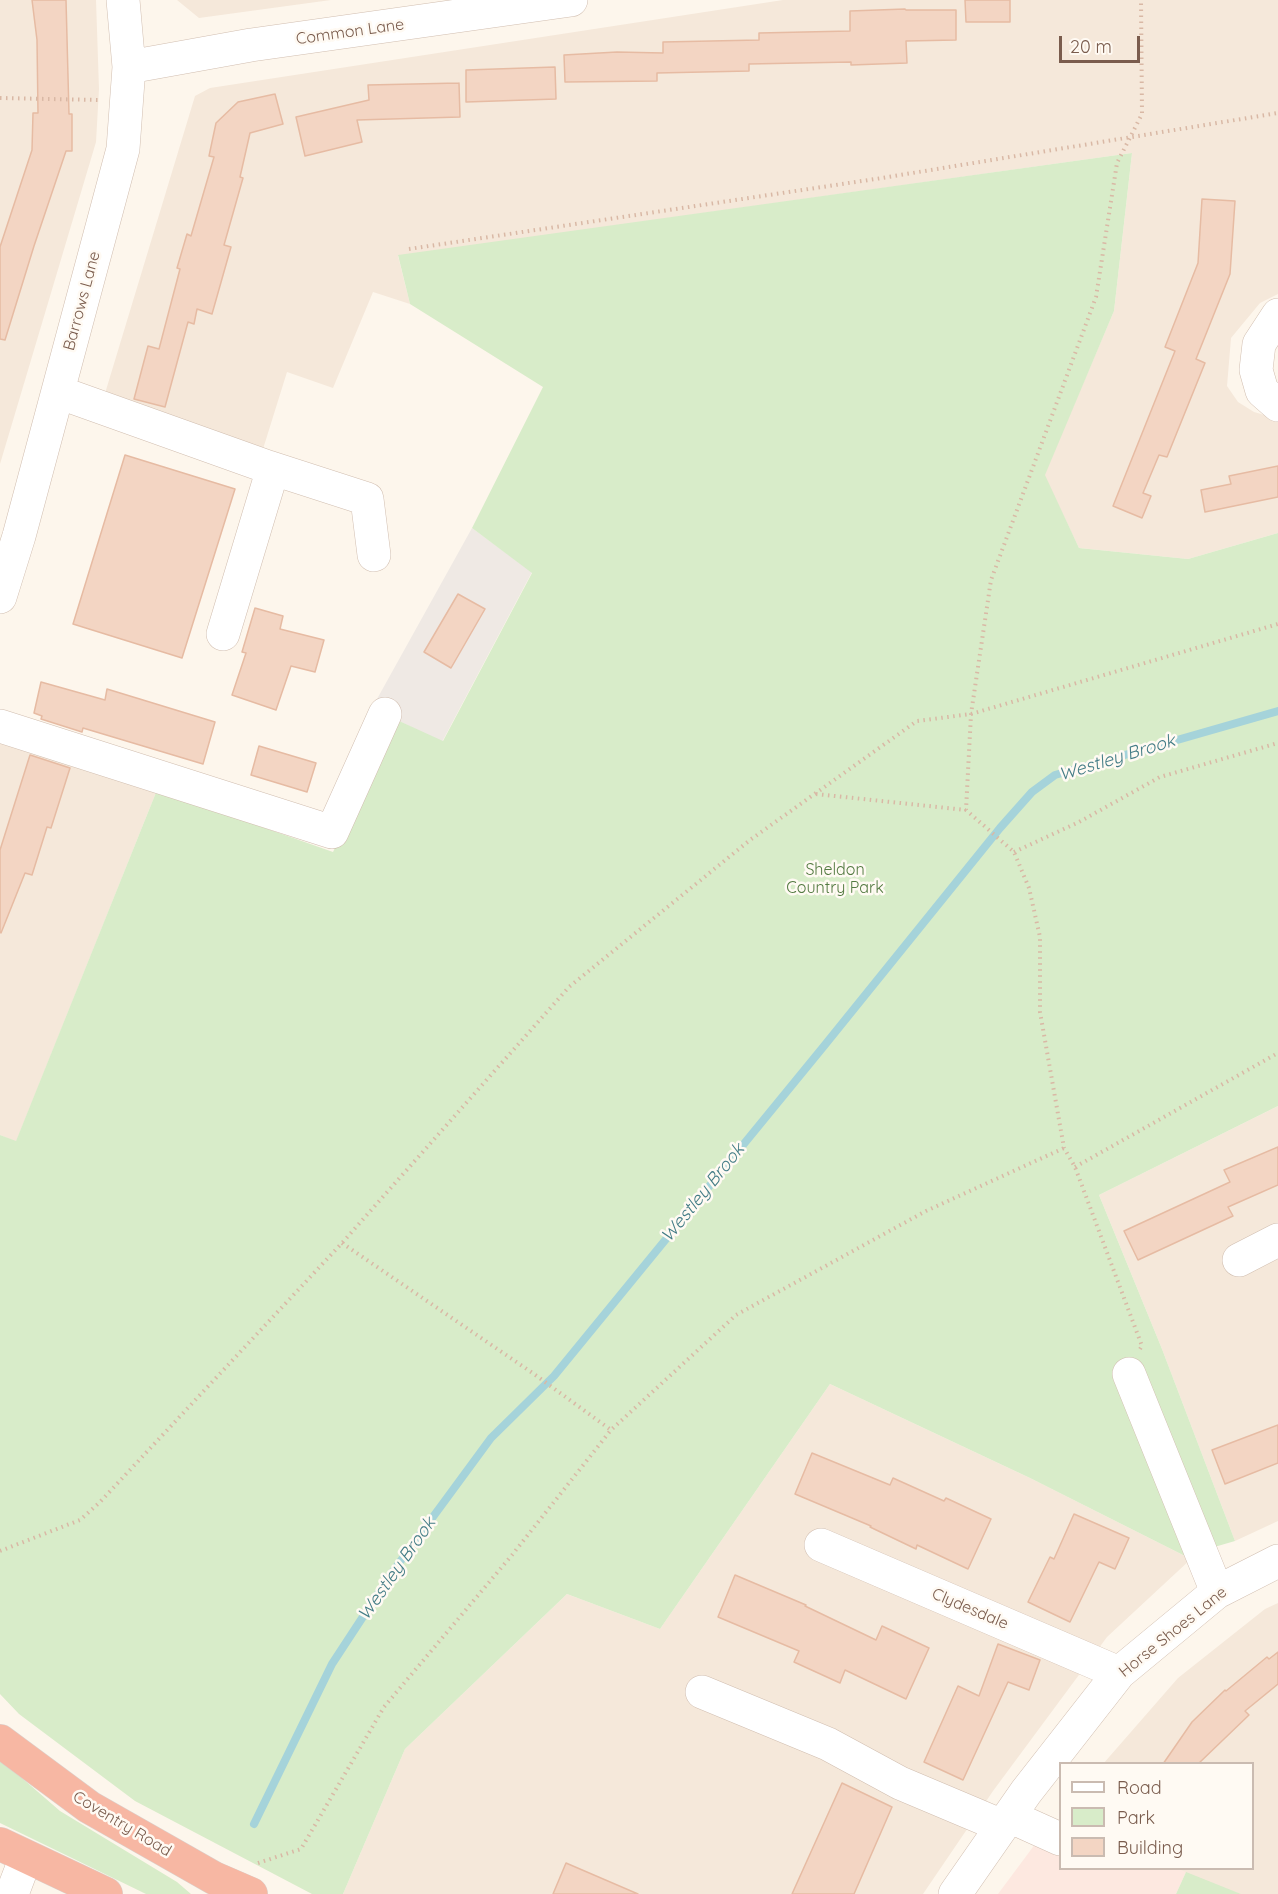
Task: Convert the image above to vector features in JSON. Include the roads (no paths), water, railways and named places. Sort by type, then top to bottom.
[{"type":"highway","name":"Coventry Road","points":[[0,1741],[89,1807],[225,1886],[254,1879]]},
{"type":"highway","points":[[13,1850],[106,1894]]},
{"type":"street","name":"Barrows Lane","points":[[0,597],[9,533],[58,392],[123,149],[129,67],[123,0]]},
{"type":"street","name":"Common Lane","points":[[129,67],[422,11],[572,0]]},
{"type":"street","points":[[1278,315],[1259,344],[1256,370],[1262,391],[1278,405]]},
{"type":"street","points":[[58,392],[267,467],[367,499],[374,555]]},
{"type":"street","points":[[224,634],[271,475],[267,467]]},
{"type":"street","points":[[0,726],[332,832],[385,714]]},
{"type":"street","points":[[1239,1260],[1278,1240]]},
{"type":"street","points":[[1129,1374],[1217,1592]]},
{"type":"street","name":"Clydesdale","points":[[822,1545],[1119,1673]]},
{"type":"street","name":"Horse Shoes Lane","points":[[955,1894],[1026,1792],[1119,1673],[1217,1592],[1278,1561]]},
{"type":"street","points":[[702,1692],[828,1744],[900,1783],[1059,1839]]},
{"type":"street","points":[[12,1894],[13,1850]]},
{"type":"waterway","name":"Westley Brook","points":[[254,1824],[332,1664],[391,1574],[491,1438],[554,1376],[1000,828],[1032,792],[1055,775],[1278,711]]},
{"type":"park label","name":"Sheldon Country Park","points":[[835,879]]}]
